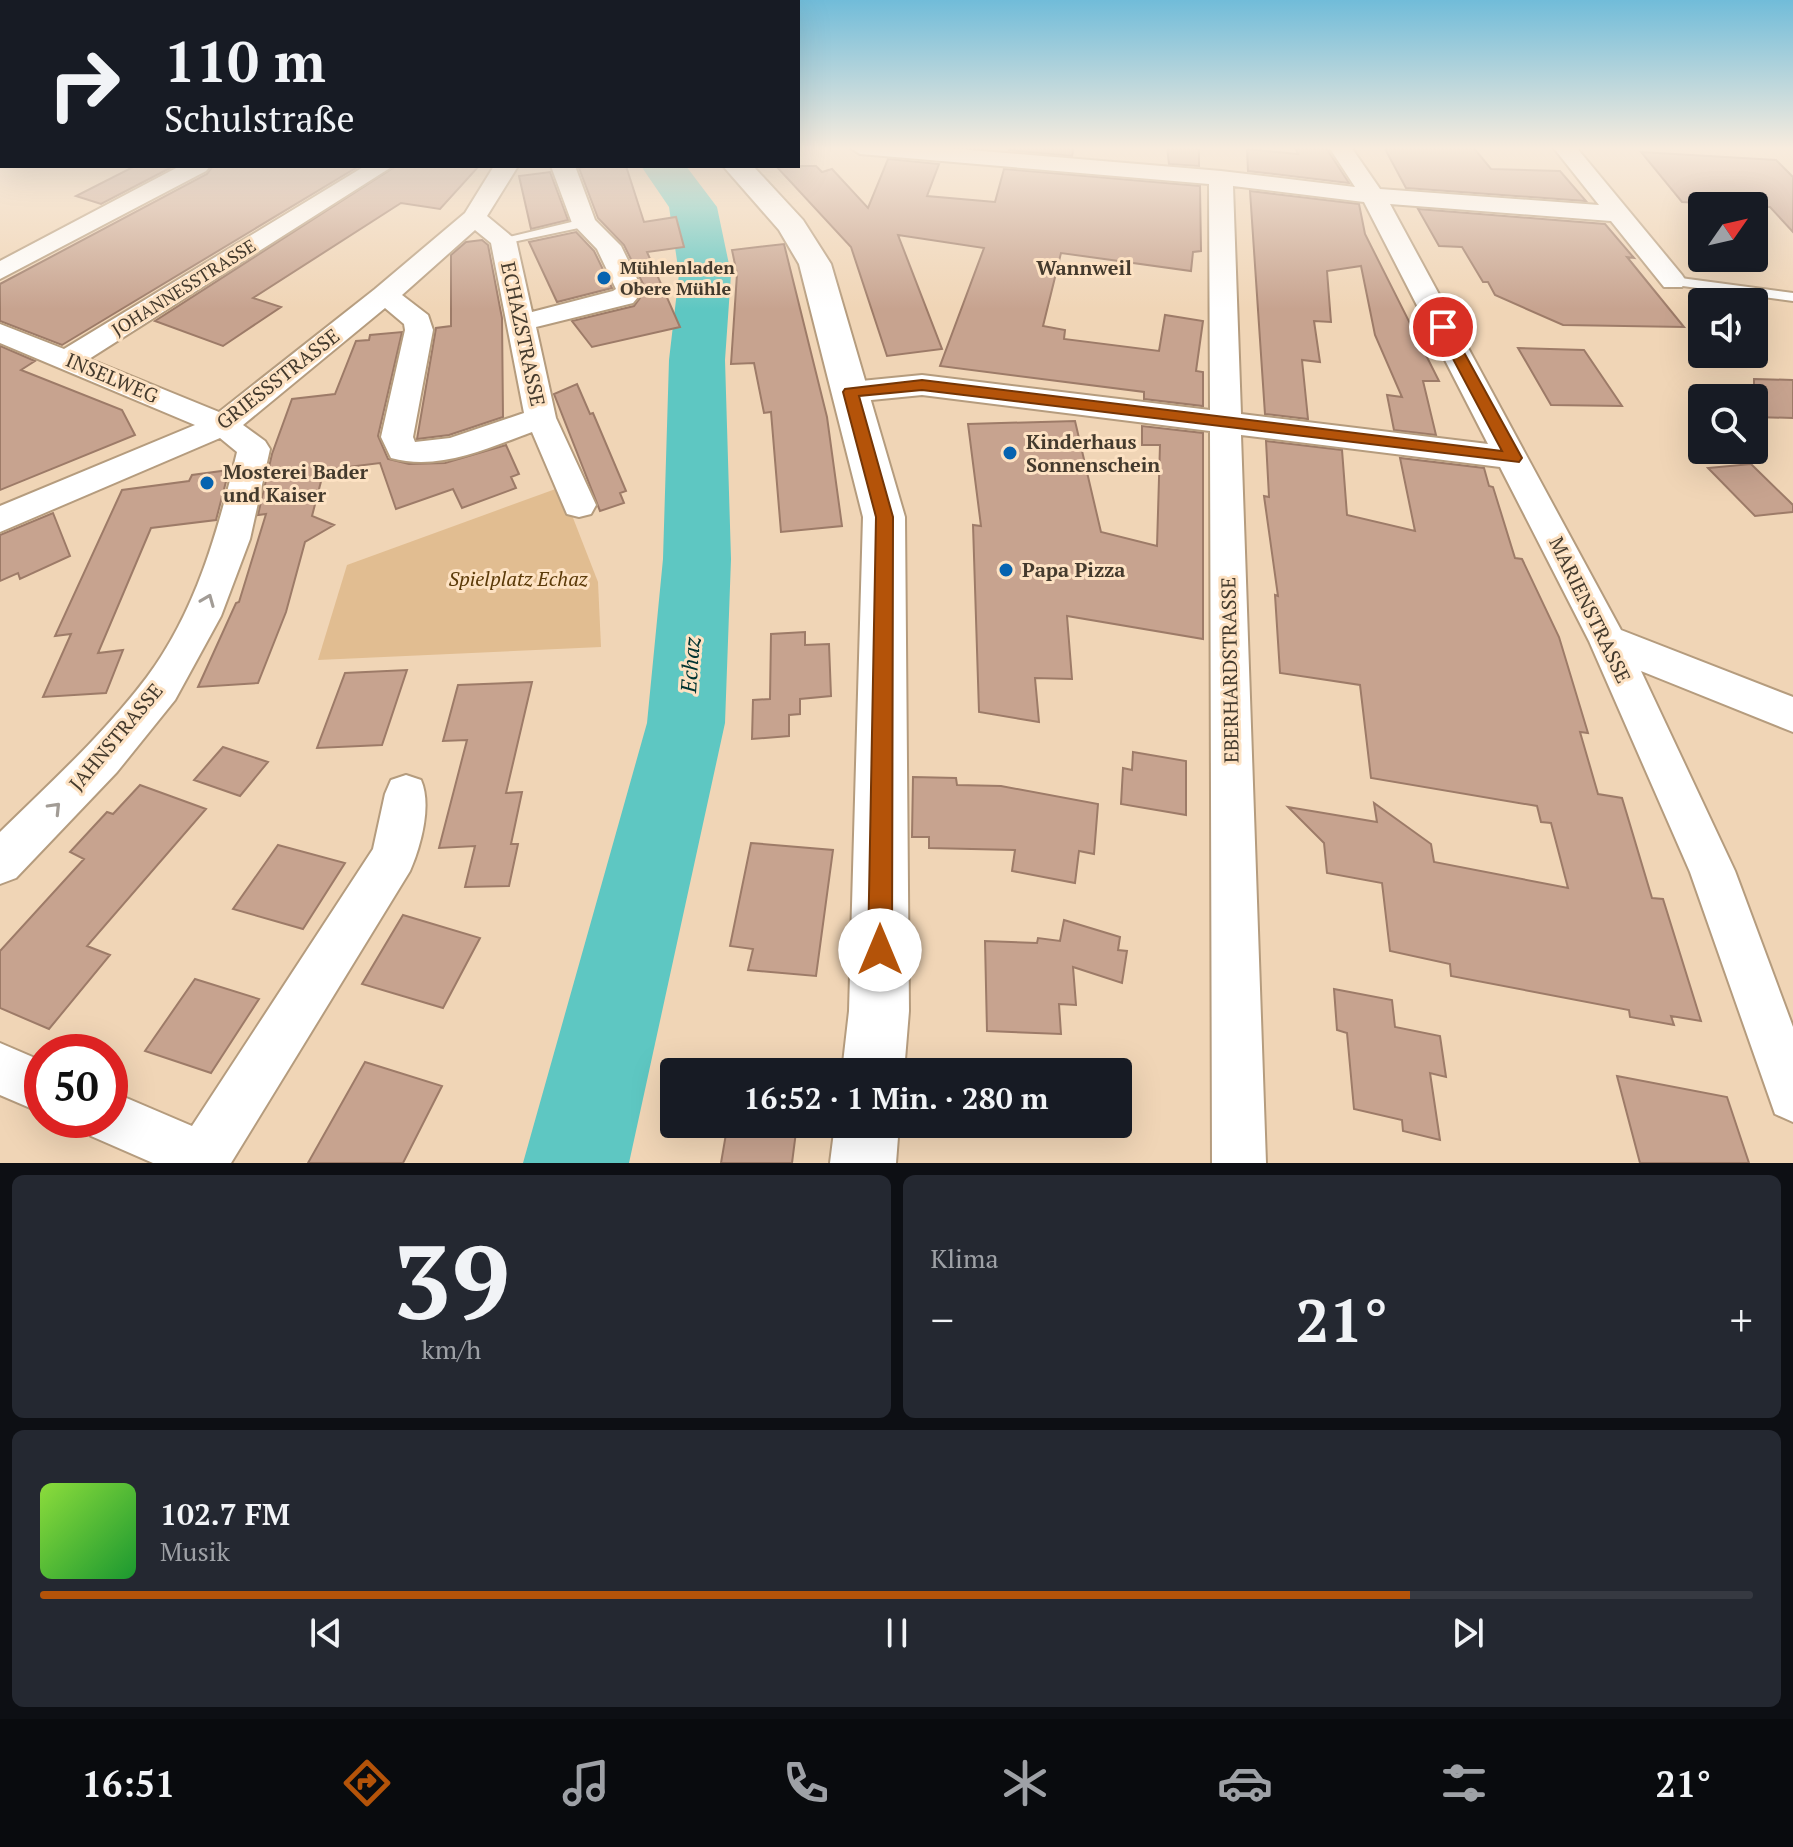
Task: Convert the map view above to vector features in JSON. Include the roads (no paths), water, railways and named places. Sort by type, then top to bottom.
[{"type":"main road","points":[[769,201],[792,226],[815,264],[884,517],[879,1011],[874,1058]]},
{"type":"main road","points":[[863,1163],[866,1138]]},
{"type":"street","points":[[0,271],[131,201]]},
{"type":"street","name":"JOHANNESSTRASSE","points":[[68,359],[324,201]]},
{"type":"street","name":"GRIESSSTRASSE","points":[[0,520],[223,425],[385,295],[474,218],[484,201]]},
{"type":"street","points":[[520,323],[623,297],[630,291],[608,246],[584,223],[576,201]]},
{"type":"street","name":"EBERHARDSTRASSE","points":[[1221,201],[1239,1163]]},
{"type":"street","name":"MARIENSTRASSE","points":[[1376,201],[1608,641],[1712,871],[1793,1096]]},
{"type":"street","points":[[1444,201],[1616,214]]},
{"type":"street","points":[[1606,201],[1673,281]]},
{"type":"street","name":"ECHAZSTRASSE","points":[[474,218],[503,240],[541,418],[579,505]]},
{"type":"street","points":[[385,295],[418,321],[419,330],[397,437],[402,450],[409,454],[431,453],[541,418]]},
{"type":"street","name":"INSELWEG","points":[[0,333],[223,425]]},
{"type":"street","points":[[851,392],[922,385],[1513,458]]},
{"type":"street","name":"JAHNSTRASSE","points":[[0,863],[102,759],[161,688],[202,616],[233,539],[254,449],[223,425]]},
{"type":"street","points":[[1608,641],[1793,715]]},
{"type":"street","points":[[128,1125],[203,1158],[394,856],[406,794]]},
{"type":"street","points":[[0,1069],[24,1079]]},
{"type":"lane","points":[[503,240],[584,223]]},
{"type":"lane","points":[[1673,281],[1793,297]]},
{"type":"waterway","name":"Echaz","points":[[576,1163],[686,723],[697,559],[697,360],[705,274],[693,207],[689,201]]},
{"type":"place","name":"Mühlenladen Obere Mühle","points":[[604,278]]},
{"type":"place","name":"Kinderhaus Sonnenschein","points":[[1010,453]]},
{"type":"place","name":"Mosterei Bader und Kaiser","points":[[207,483]]},
{"type":"place","name":"Papa Pizza","points":[[1006,570]]},
{"type":"district","name":"Wannweil","points":[[1084,268]]},
{"type":"park label","name":"Spielplatz Echaz","points":[[518,579]]}]
